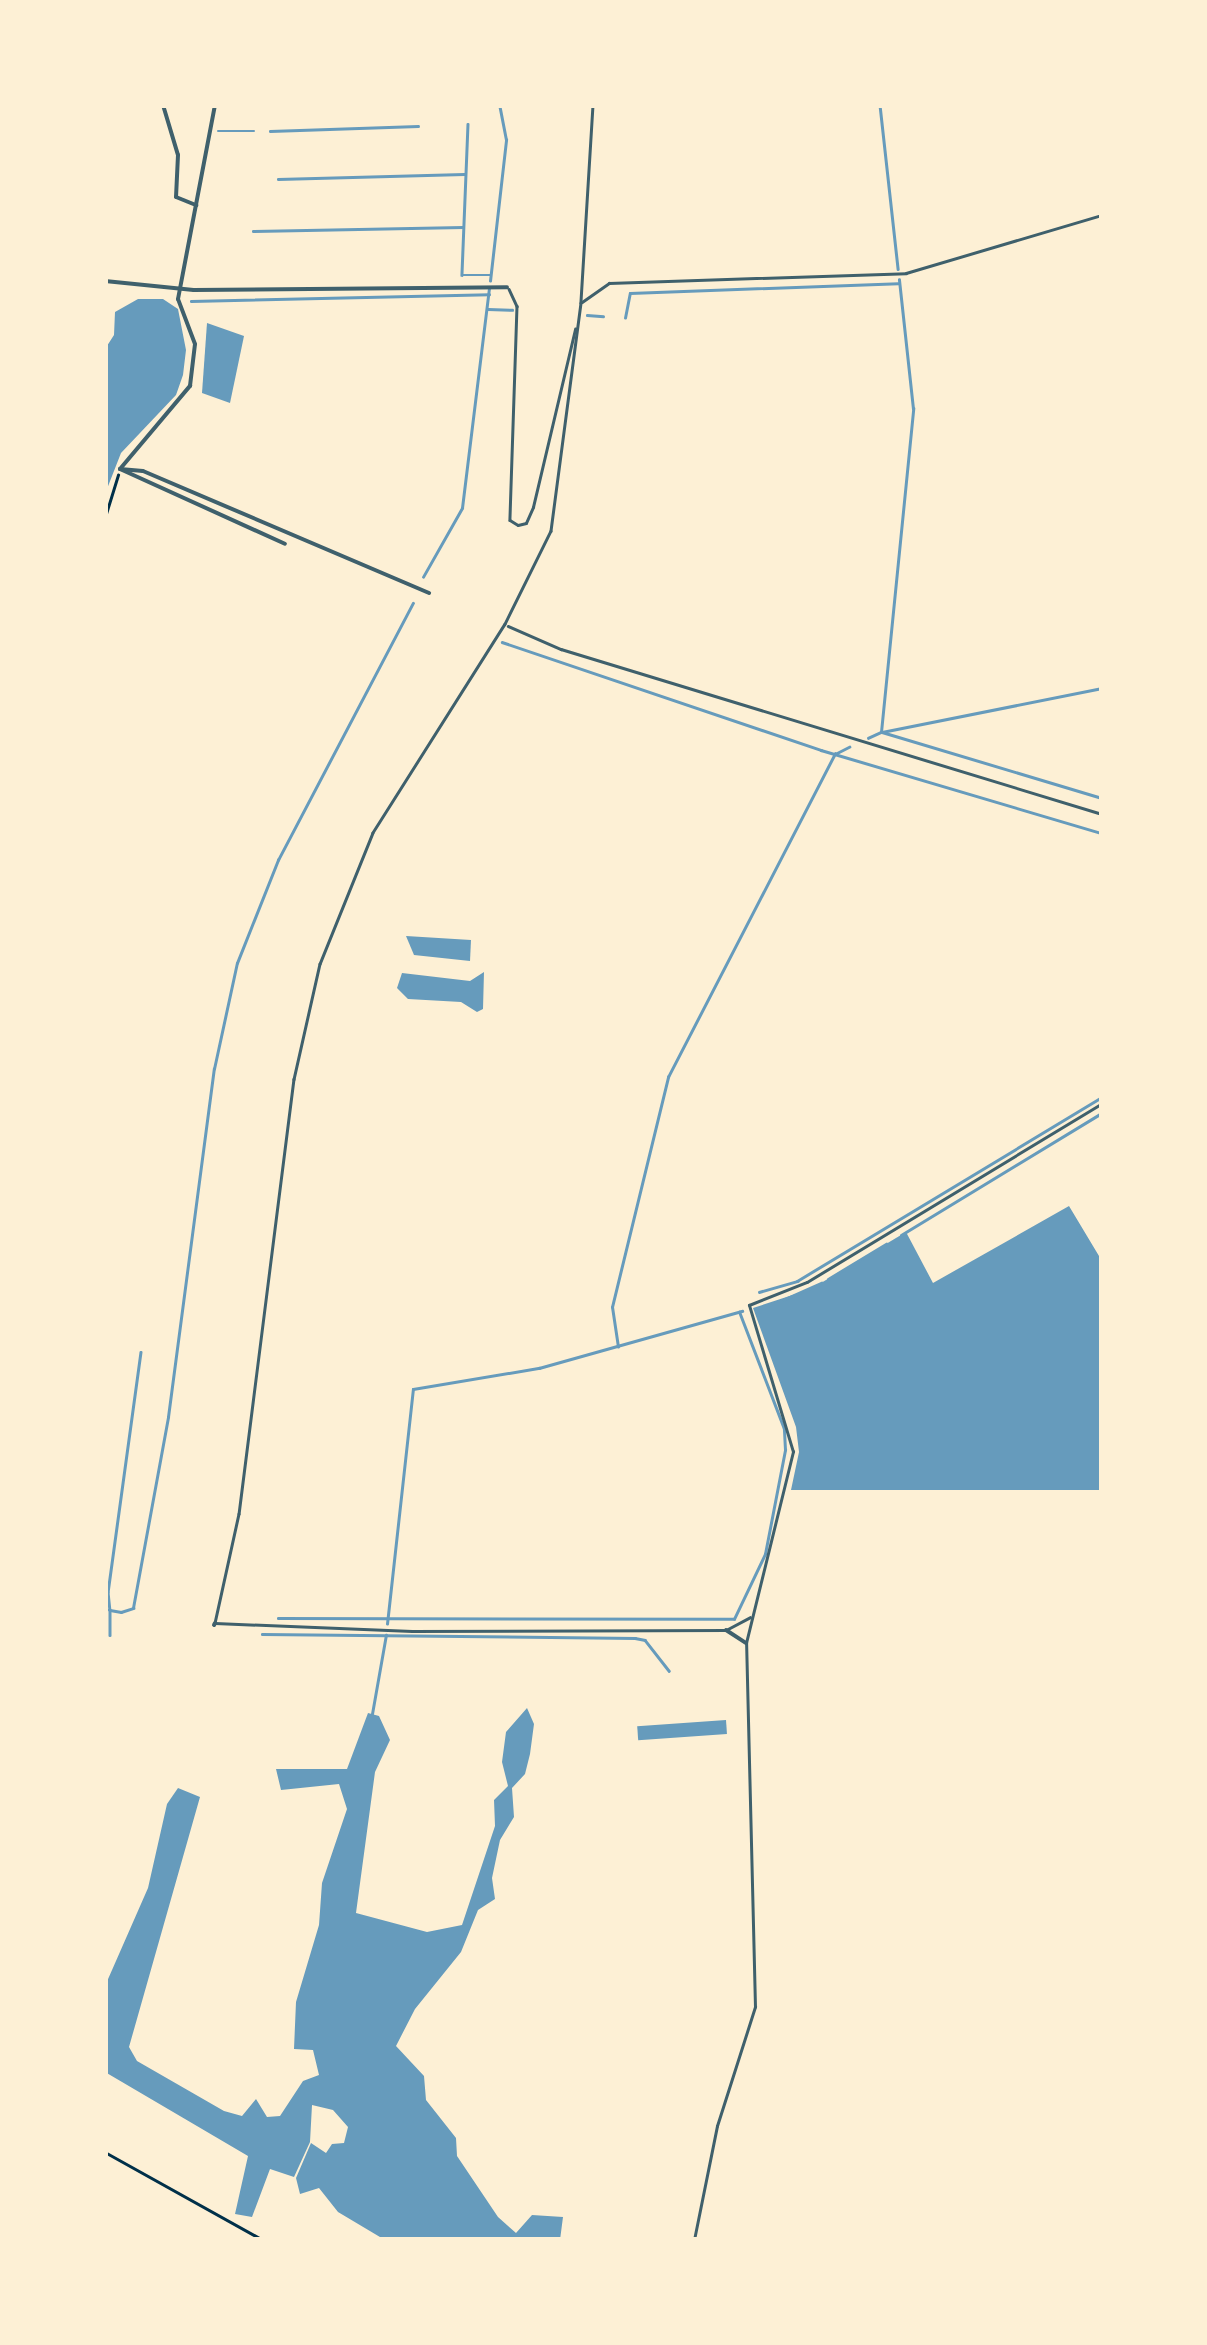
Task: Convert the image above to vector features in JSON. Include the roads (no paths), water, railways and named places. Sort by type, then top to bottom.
[{"type":"street","points":[[162,105],[178,155],[176,197],[196,205]]},
{"type":"street","points":[[120,469],[190,386],[194,344],[179,289],[214,105]]},
{"type":"street","points":[[105,280],[179,289],[507,287]]},
{"type":"street","points":[[120,469],[284,544]]},
{"type":"street","points":[[120,469],[143,470],[430,593]]},
{"type":"street","points":[[726,1630],[746,1643]]},
{"type":"lane","points":[[507,287],[517,306],[510,520],[518,525],[526,523],[533,507],[581,303],[593,105]]},
{"type":"lane","points":[[581,303],[609,283],[906,273],[1102,215]]},
{"type":"lane","points":[[577,323],[559,495],[551,531],[505,624],[372,833],[320,964],[294,1080],[239,1514],[215,1624],[412,1631],[726,1630],[750,1617]]},
{"type":"lane","points":[[505,624],[561,648],[1102,814]]},
{"type":"lane","points":[[694,2240],[717,2126],[755,2008],[746,1643],[793,1444],[748,1305],[808,1282],[1102,1103]]},
{"type":"water","points":[[138,299],[163,299],[178,309],[186,350],[183,375],[176,395],[121,453],[105,494],[105,349],[114,335],[115,312]]},
{"type":"water","points":[[207,323],[244,336],[230,403],[202,393]]},
{"type":"water","points":[[406,936],[471,940],[470,961],[414,955]]},
{"type":"water","points":[[484,972],[483,1009],[477,1012],[461,1002],[408,999],[397,988],[402,973],[470,981]]},
{"type":"water","points":[[1069,1206],[1102,1261],[1102,1490],[791,1490],[799,1452],[796,1427],[753,1308],[811,1289],[906,1232],[933,1283]]},
{"type":"water","points":[[527,1708],[534,1724],[530,1754],[525,1774],[512,1788],[514,1817],[500,1840],[492,1878],[495,1899],[478,1910],[461,1952],[415,2009],[396,2046],[424,2076],[426,2100],[456,2138],[457,2156],[498,2217],[516,2233],[532,2215],[563,2217],[560,2240],[385,2240],[338,2212],[319,2188],[300,2194],[296,2178],[311,2143],[326,2153],[332,2144],[344,2143],[348,2127],[333,2110],[312,2105],[310,2142],[294,2177],[270,2169],[252,2217],[235,2214],[248,2156],[105,2072],[105,1986],[148,1888],[167,1804],[178,1788],[200,1797],[129,2047],[137,2061],[224,2111],[242,2116],[256,2099],[267,2117],[280,2116],[303,2081],[319,2075],[313,2050],[294,2049],[296,2002],[319,1925],[322,1883],[347,1809],[339,1784],[281,1790],[276,1769],[347,1769],[368,1713],[379,1716],[390,1740],[375,1772],[356,1913],[427,1932],[462,1925],[495,1826],[494,1800],[508,1786],[502,1762],[506,1732]]},
{"type":"water","points":[[726,1720],[727,1734],[638,1740],[637,1726]]},
{"type":"waterway","points":[[490,281],[506,140],[499,105]]},
{"type":"waterway","points":[[880,105],[898,269]]},
{"type":"waterway","points":[[468,124],[462,275],[491,275]]},
{"type":"waterway","points":[[270,131],[418,126]]},
{"type":"waterway","points":[[218,131],[254,131]]},
{"type":"waterway","points":[[278,179],[464,174]]},
{"type":"waterway","points":[[253,231],[463,227]]},
{"type":"waterway","points":[[868,738],[881,732],[913,409],[899,280]]},
{"type":"waterway","points":[[625,318],[630,293],[898,283]]},
{"type":"waterway","points":[[423,577],[462,508],[489,289]]},
{"type":"waterway","points":[[191,301],[489,294]]},
{"type":"waterway","points":[[488,309],[512,310]]},
{"type":"waterway","points":[[587,315],[603,316]]},
{"type":"waterway","points":[[141,1352],[108,1592],[110,1610],[121,1612],[133,1608],[168,1417],[214,1069],[237,963],[278,860],[413,603]]},
{"type":"waterway","points":[[502,642],[821,750],[1102,833]]},
{"type":"waterway","points":[[882,732],[1102,688]]},
{"type":"waterway","points":[[882,732],[1102,798]]},
{"type":"waterway","points":[[618,1347],[612,1307],[668,1077],[835,754],[849,747]]},
{"type":"waterway","points":[[759,1292],[797,1281],[1102,1097]]},
{"type":"waterway","points":[[901,1235],[1102,1113]]},
{"type":"waterway","points":[[828,1279],[886,1244]]},
{"type":"waterway","points":[[783,1300],[821,1283]]},
{"type":"waterway","points":[[387,1624],[413,1389],[539,1368],[742,1311]]},
{"type":"waterway","points":[[278,1618],[734,1619],[765,1554],[785,1450],[784,1429],[739,1312]]},
{"type":"waterway","points":[[105,1610],[110,1610],[110,1635]]},
{"type":"waterway","points":[[262,1634],[635,1638],[645,1640],[669,1671]]},
{"type":"waterway","points":[[372,1714],[386,1635]]}]
